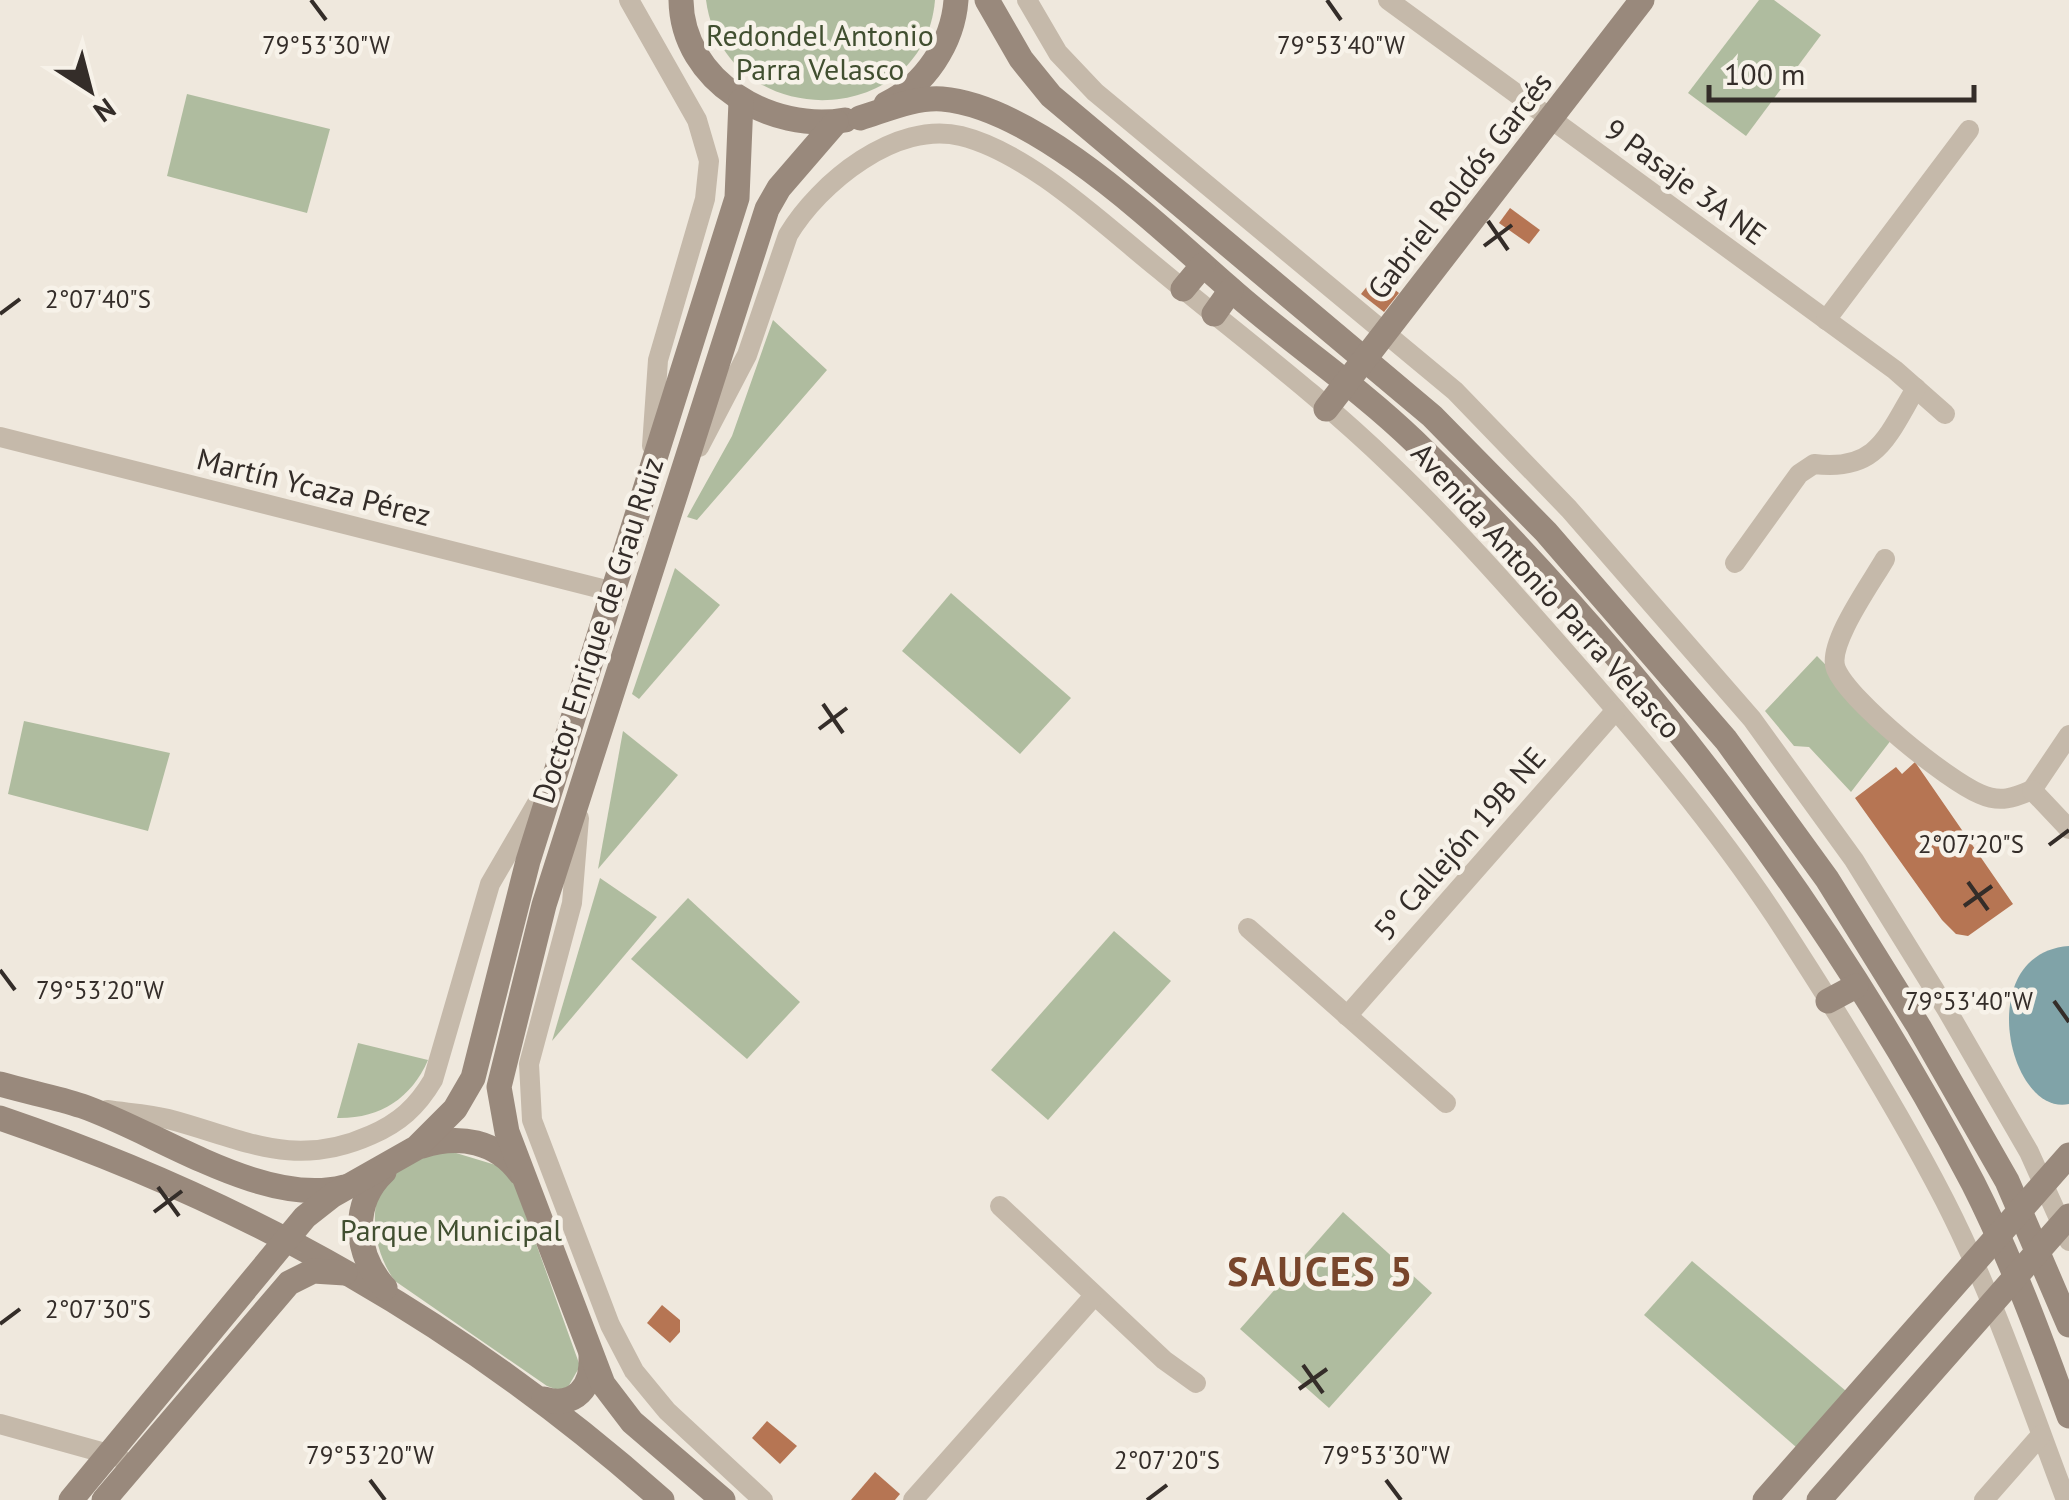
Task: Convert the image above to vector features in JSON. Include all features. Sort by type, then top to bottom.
[{"type":"street","points":[[629,0],[697,120],[709,161],[704,199],[658,360],[651,462]]},
{"type":"street","points":[[664,0],[697,54],[741,101],[767,115],[814,124],[848,120],[903,96],[935,62],[954,18],[956,0]]},
{"type":"street","points":[[681,0],[697,54]]},
{"type":"street","name":"Avenida Antonio Parra Velasco","points":[[987,0],[1020,60],[1051,96],[1432,416],[1546,532],[1726,740],[1827,879],[1919,1027],[2000,1169],[2069,1326]]},
{"type":"street","points":[[1027,0],[1058,53],[1094,92],[1455,391],[1569,509],[1752,719],[1854,860],[1956,1025],[2044,1184],[2066,1227],[2038,1252],[1819,1500]]},
{"type":"street","name":"9 Pasaje 3A NE","points":[[1388,0],[1826,320],[1945,414]]},
{"type":"street","name":"Gabriel Roldós Garcés","points":[[1326,410],[1642,0]]},
{"type":"street","name":"Avenida Antonio Parra Velasco","points":[[848,120],[930,99],[968,104],[1004,117],[1098,177],[1412,439],[1524,554],[1702,760],[1802,897],[1966,1171],[2015,1278],[2069,1416]]},
{"type":"street","name":"Doctor Enrique de Grau Ruiz","points":[[71,1500],[112,1455],[286,1237],[318,1205],[406,1155],[456,1109],[472,1078],[528,861],[737,198],[741,101]]},
{"type":"street","name":"Doctor Enrique de Grau Ruiz","points":[[723,1500],[632,1422],[603,1384],[502,1112],[501,1067],[544,905],[766,209],[848,120]]},
{"type":"street","points":[[1826,320],[1969,130]]},
{"type":"street","name":"Avenida Antonio Parra Velasco","points":[[676,488],[747,355],[798,218],[830,184],[910,137],[936,132],[989,146],[1077,203],[1390,463],[1616,710],[1726,848],[1828,1001],[1945,1201],[1992,1305],[2066,1500]]},
{"type":"street","points":[[1183,290],[1203,265]]},
{"type":"street","points":[[1214,314],[1230,290]]},
{"type":"street","points":[[1735,562],[1799,474],[1814,464],[1844,468],[1868,458],[1916,388]]},
{"type":"street","name":"Martín Ycaza Pérez","points":[[0,437],[614,592]]},
{"type":"street","points":[[1885,559],[1835,647],[1836,668],[1888,730],[1980,794],[2008,800],[2032,790],[2069,736]]},
{"type":"street","name":"5º Callejón 19B NE","points":[[1347,1016],[1616,710]]},
{"type":"street","name":"Doctor Enrique de Grau Ruiz","points":[[82,1106],[163,1118],[244,1143],[303,1154],[350,1144],[396,1122],[414,1108],[433,1080],[490,884],[556,770]]},
{"type":"street","points":[[581,790],[572,904],[529,1064],[532,1120],[610,1325],[634,1371],[667,1410],[763,1500]]},
{"type":"street","points":[[2032,790],[2069,829]]},
{"type":"street","points":[[1248,928],[1446,1103]]},
{"type":"street","points":[[1828,1001],[1856,986]]},
{"type":"street","points":[[0,1084],[82,1106],[274,1184],[320,1191],[362,1180]]},
{"type":"street","points":[[0,1118],[98,1152],[286,1237],[355,1274],[544,1399],[662,1500]]},
{"type":"street","points":[[395,1299],[369,1266],[360,1220],[368,1191],[406,1155],[451,1140],[486,1146],[512,1164],[526,1182]]},
{"type":"street","points":[[1766,1500],[2069,1154]]},
{"type":"street","points":[[1000,1206],[1094,1296],[1196,1384]]},
{"type":"street","points":[[104,1500],[292,1281],[313,1271],[355,1274]]},
{"type":"street","points":[[913,1500],[1094,1296]]},
{"type":"street","points":[[544,1399],[564,1401],[581,1393],[590,1379],[591,1354]]},
{"type":"street","points":[[0,1424],[138,1462]]},
{"type":"street","points":[[1984,1500],[2041,1435]]},
{"type":"green space","name":"Redondel Antonio Parra Velasco","points":[[706,0],[935,0],[923,43],[897,75],[862,94],[823,100],[783,94],[748,76],[721,44]]},
{"type":"green space","points":[[1759,0],[1774,0],[1821,35],[1746,136],[1688,93]]},
{"type":"green space","points":[[187,94],[330,129],[307,213],[167,176]]},
{"type":"green space","points":[[773,320],[827,370],[697,520],[687,517],[732,436]]},
{"type":"green space","points":[[675,568],[720,605],[639,699],[632,694]]},
{"type":"green space","points":[[951,593],[1071,698],[1020,754],[902,651]]},
{"type":"green space","points":[[1817,656],[1895,735],[1851,792],[1809,747],[1794,746],[1765,711]]},
{"type":"green space","points":[[24,721],[170,753],[148,831],[8,794]]},
{"type":"green space","points":[[623,731],[678,775],[598,869]]},
{"type":"green space","points":[[600,878],[657,917],[552,1041]]},
{"type":"green space","points":[[688,898],[800,1002],[747,1059],[631,959]]},
{"type":"green space","points":[[1114,931],[1171,981],[1048,1120],[991,1070]]},
{"type":"green space","points":[[358,1043],[428,1060],[413,1086],[392,1104],[367,1115],[337,1118]]},
{"type":"green space","name":"Parque Municipal","points":[[456,1153],[499,1166],[515,1185],[580,1366],[568,1387],[558,1390],[547,1386],[395,1281],[386,1266],[375,1230],[375,1211],[387,1178],[399,1164],[417,1155]]},
{"type":"green space","points":[[1343,1212],[1432,1293],[1329,1408],[1240,1329]]},
{"type":"green space","points":[[1692,1261],[1846,1391],[1796,1447],[1644,1315]]},
{"type":"water","points":[[2069,946],[2069,1104],[2048,1101],[2030,1086],[2017,1062],[2010,1032],[2010,1002],[2020,975],[2039,955]]},
{"type":"building","points":[[1510,208],[1540,230],[1529,244],[1499,223]]},
{"type":"building","points":[[1376,275],[1399,293],[1384,312],[1361,294]]},
{"type":"building","points":[[1915,762],[2013,904],[1968,936],[1956,934],[1942,920],[1855,798],[1896,767],[1902,774]]},
{"type":"building","points":[[662,1305],[680,1320],[680,1332],[670,1343],[647,1323]]},
{"type":"building","points":[[767,1421],[797,1446],[780,1464],[752,1438]]},
{"type":"building","points":[[875,1472],[900,1494],[895,1500],[851,1500]]},
{"type":"district","name":"SAUCES 5","points":[[1321,1271]]}]
